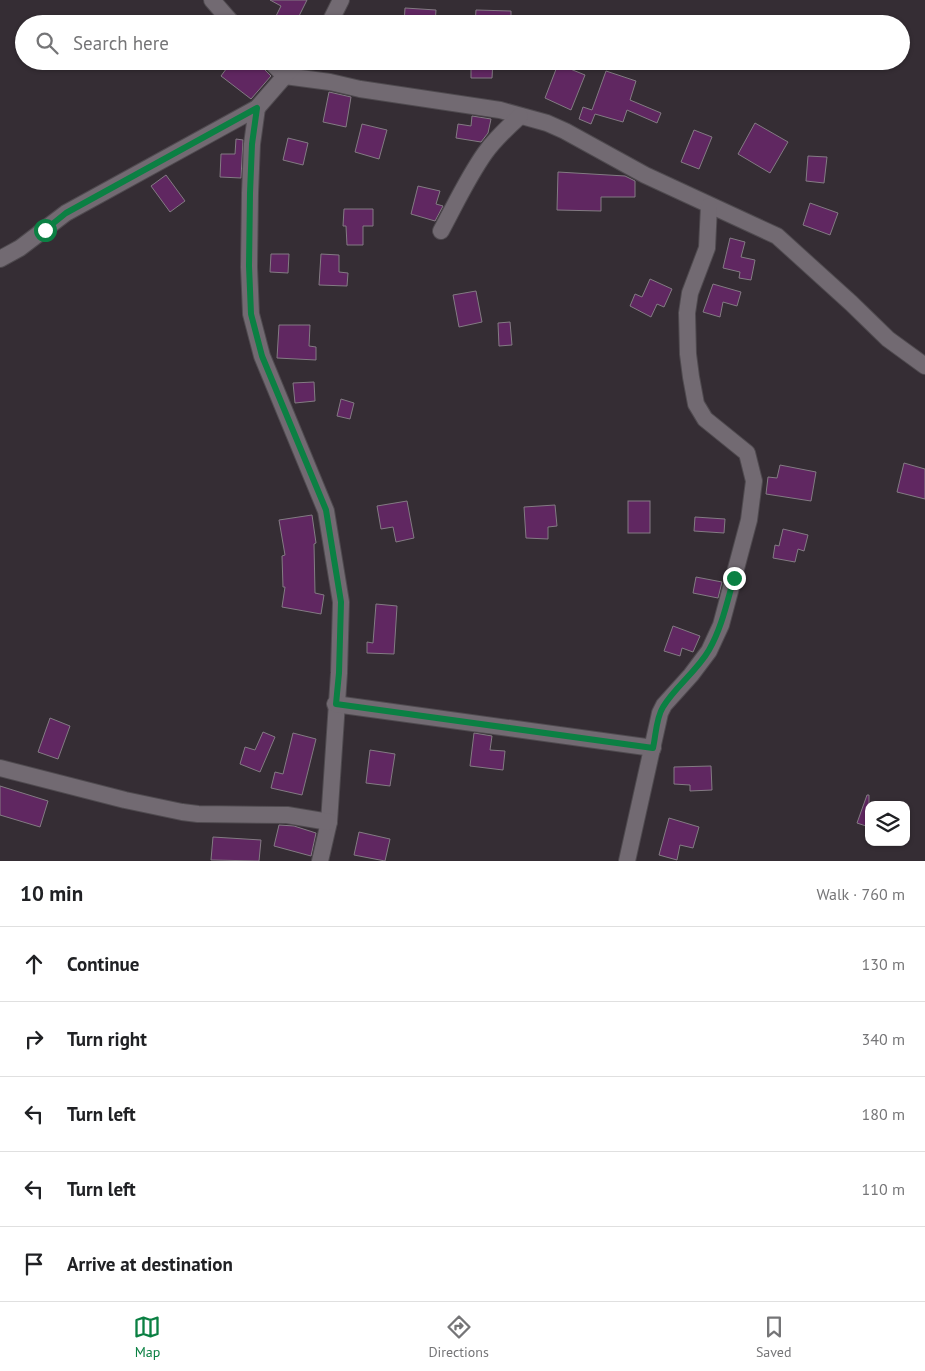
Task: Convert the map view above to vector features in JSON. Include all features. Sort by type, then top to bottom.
[{"type":"street","points":[[212,0],[225,15]]},
{"type":"street","points":[[334,15],[341,0]]},
{"type":"street","points":[[279,70],[285,76],[468,105],[520,116],[547,123],[565,131],[646,175],[776,236],[888,339],[925,366]]},
{"type":"street","points":[[0,259],[20,248],[66,213],[257,108],[290,70]]},
{"type":"street","points":[[257,108],[252,144],[250,193],[249,266],[251,314],[262,356],[326,510],[341,602],[339,673],[329,822],[320,861]]},
{"type":"street","points":[[440,231],[472,172],[502,133],[520,116]]},
{"type":"street","points":[[627,861],[660,713],[664,705],[691,675],[709,651],[721,625],[749,520],[754,481],[747,453],[705,419],[696,404],[691,377],[688,354],[687,313],[690,293],[707,248],[709,206]]},
{"type":"street","points":[[336,704],[653,748]]},
{"type":"street","points":[[0,768],[125,800],[182,812],[198,814],[287,815],[329,822]]},
{"type":"building","points":[[270,0],[307,0],[300,15],[276,15],[281,6]]},
{"type":"building","points":[[405,8],[436,10],[436,15],[405,15]]},
{"type":"building","points":[[476,10],[511,11],[511,15],[476,15]]},
{"type":"building","points":[[225,70],[265,70],[271,76],[251,99],[221,76]]},
{"type":"building","points":[[471,70],[492,70],[492,78],[471,78]]},
{"type":"building","points":[[556,70],[573,70],[585,75],[571,110],[545,98]]},
{"type":"building","points":[[606,71],[636,81],[630,100],[661,113],[657,123],[627,110],[623,122],[595,114],[591,124],[579,119],[583,107],[592,110]]},
{"type":"building","points":[[329,92],[351,97],[346,127],[323,122]]},
{"type":"building","points":[[472,116],[491,119],[488,133],[481,142],[456,138],[458,124],[471,126]]},
{"type":"building","points":[[755,123],[788,142],[770,173],[738,154]]},
{"type":"building","points":[[362,124],[387,130],[379,159],[355,152]]},
{"type":"building","points":[[694,130],[712,137],[699,169],[681,162]]},
{"type":"building","points":[[288,138],[308,143],[303,165],[283,160]]},
{"type":"building","points":[[236,139],[243,140],[241,178],[220,177],[221,154],[235,154]]},
{"type":"building","points":[[808,156],[827,157],[824,183],[806,181]]},
{"type":"building","points":[[558,172],[625,176],[635,181],[635,197],[601,197],[601,211],[557,210]]},
{"type":"building","points":[[166,175],[185,201],[170,212],[151,186]]},
{"type":"building","points":[[418,186],[440,191],[436,204],[443,206],[435,221],[411,214]]},
{"type":"building","points":[[810,203],[838,213],[830,235],[803,225]]},
{"type":"building","points":[[344,209],[373,209],[373,226],[363,226],[363,245],[347,245],[346,226],[343,226]]},
{"type":"building","points":[[730,238],[745,242],[741,257],[755,260],[751,280],[739,278],[740,272],[723,268]]},
{"type":"building","points":[[271,254],[289,254],[288,273],[270,272]]},
{"type":"building","points":[[321,254],[339,255],[339,272],[348,273],[347,286],[319,285]]},
{"type":"building","points":[[650,279],[672,289],[664,307],[657,304],[651,317],[630,306],[635,294],[642,297]]},
{"type":"building","points":[[713,284],[741,292],[737,306],[723,302],[720,317],[703,312]]},
{"type":"building","points":[[476,291],[482,322],[459,327],[453,295]]},
{"type":"building","points":[[510,322],[512,345],[499,346],[498,323]]},
{"type":"building","points":[[279,325],[310,325],[309,346],[316,347],[316,360],[277,358]]},
{"type":"building","points":[[314,382],[315,401],[295,403],[293,383]]},
{"type":"building","points":[[341,399],[354,403],[350,419],[337,416]]},
{"type":"building","points":[[904,463],[925,469],[925,499],[897,492]]},
{"type":"building","points":[[780,465],[816,472],[811,501],[766,494],[768,477],[777,478]]},
{"type":"building","points":[[407,501],[414,538],[396,542],[393,527],[381,529],[377,506]]},
{"type":"building","points":[[628,501],[650,501],[650,533],[628,533]]},
{"type":"building","points":[[555,505],[557,526],[548,527],[548,539],[526,538],[524,507]]},
{"type":"building","points":[[312,515],[316,543],[314,544],[315,593],[324,595],[321,614],[282,607],[285,587],[283,587],[282,556],[285,555],[279,520]]},
{"type":"building","points":[[695,517],[725,519],[724,533],[694,531]]},
{"type":"building","points":[[783,529],[808,535],[804,551],[798,549],[795,562],[773,558],[775,545],[779,546]]},
{"type":"building","points":[[696,577],[722,582],[718,598],[693,593]]},
{"type":"building","points":[[376,604],[397,606],[394,654],[367,653],[367,642],[373,643]]},
{"type":"building","points":[[673,626],[700,636],[693,652],[682,648],[680,656],[664,651]]},
{"type":"building","points":[[50,718],[70,726],[58,759],[38,752]]},
{"type":"building","points":[[263,732],[275,737],[260,772],[240,764],[245,747],[255,750]]},
{"type":"building","points":[[293,733],[316,739],[302,795],[271,788],[275,772],[283,774]]},
{"type":"building","points":[[474,733],[492,736],[490,750],[505,751],[503,770],[470,766]]},
{"type":"building","points":[[370,750],[395,754],[390,786],[366,783]]},
{"type":"building","points":[[711,766],[712,790],[690,791],[690,785],[674,784],[674,767]]},
{"type":"building","points":[[0,786],[48,801],[40,827],[0,815]]},
{"type":"building","points":[[867,795],[869,795],[869,801],[865,801],[865,826],[857,823]]},
{"type":"building","points":[[669,818],[699,827],[693,848],[680,845],[677,860],[659,855]]},
{"type":"building","points":[[279,825],[294,826],[316,833],[311,856],[274,846]]},
{"type":"building","points":[[359,832],[390,839],[385,861],[354,855]]},
{"type":"building","points":[[213,837],[261,840],[259,861],[211,860]]},
{"type":"route","points":[[45,230],[66,213],[257,108],[252,144],[250,193],[249,266],[251,314],[262,356],[326,510],[341,602],[336,704],[653,748],[660,713],[664,705],[691,675],[709,651],[721,625],[734,578]]}]
